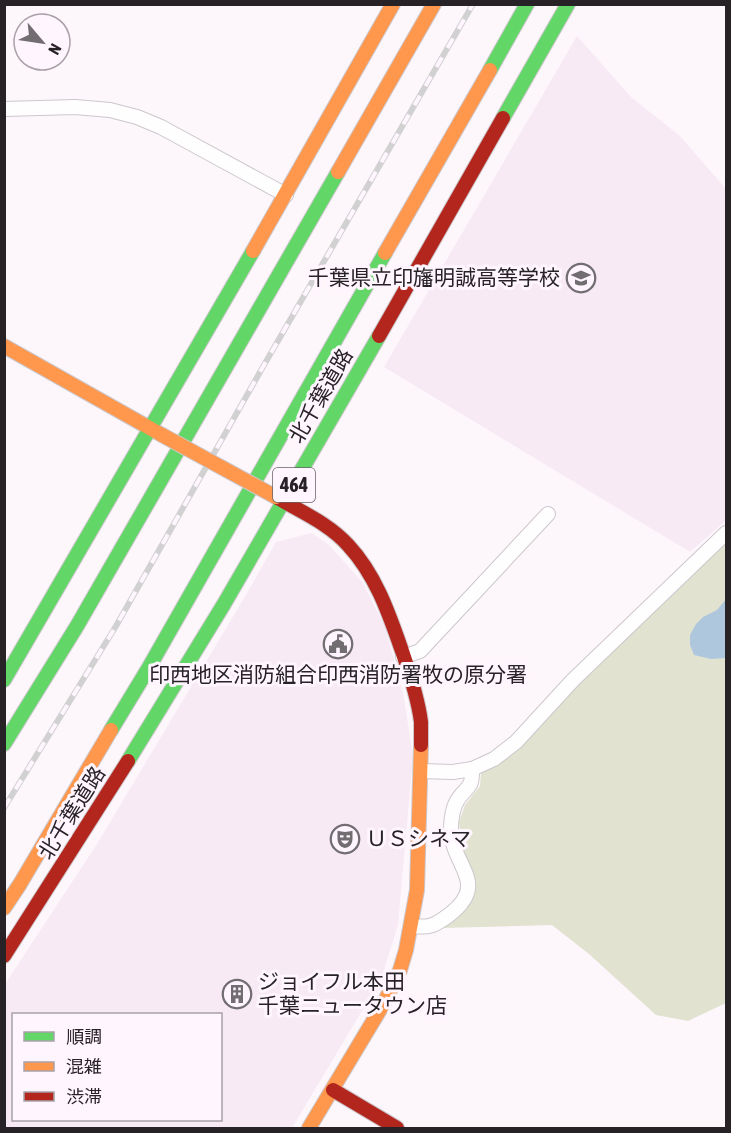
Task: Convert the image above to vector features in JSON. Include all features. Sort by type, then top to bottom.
[{"type":"main road","points":[[4,681],[156,432],[393,4]]},
{"type":"main road","points":[[4,744],[77,626],[435,4]]},
{"type":"main road","name":"北千葉道路","points":[[4,908],[154,659],[527,4]]},
{"type":"main road","name":"北千葉道路","points":[[4,956],[58,875],[179,679],[280,500],[568,4]]},
{"type":"main road","points":[[4,346],[334,531],[364,564],[385,603],[404,657],[421,725],[417,890],[403,960],[392,988],[309,1128]]},
{"type":"main road","points":[[333,1090],[397,1128]]},
{"type":"street","points":[[4,110],[75,107],[110,110],[137,117],[161,127],[286,195]]},
{"type":"street","points":[[404,657],[420,651],[548,514]]},
{"type":"street","points":[[421,771],[453,772],[472,768],[494,759],[516,742],[573,680],[726,533]]},
{"type":"street","points":[[411,926],[425,928],[433,926],[459,906],[468,892],[469,884],[454,846],[451,827],[456,802],[471,783],[472,768]]},
{"type":"shaded area","name":"千葉県立印旛明誠高等学校","points":[[577,36],[631,97],[680,136],[726,189],[726,518],[690,552],[384,367]]},
{"type":"shaded area","points":[[312,533],[329,545],[363,583],[385,627],[403,692],[413,756],[398,925],[381,979],[292,1128],[5,1128],[5,984],[97,844],[276,542]]},
{"type":"green space","points":[[726,537],[726,1003],[688,1021],[656,1015],[589,954],[552,925],[441,928],[463,911],[474,896],[475,883],[470,864],[462,848],[459,822],[465,805],[480,786],[481,773],[521,742]]},
{"type":"water","points":[[726,599],[726,658],[711,659],[694,655],[690,645],[690,635],[696,624],[703,617],[717,610]]},
{"type":"railway","points":[[4,808],[116,626],[473,4]]},
{"type":"traffic: fast","points":[[490,70],[527,4]]},
{"type":"traffic: fast","points":[[503,118],[568,4]]},
{"type":"traffic: fast","points":[[4,744],[77,626],[338,172]]},
{"type":"traffic: fast","points":[[4,680],[253,251]]},
{"type":"traffic: fast","points":[[111,730],[385,253]]},
{"type":"traffic: fast","points":[[128,761],[224,604],[379,336]]},
{"type":"traffic: slow","points":[[253,251],[393,4]]},
{"type":"traffic: slow","points":[[338,172],[434,4]]},
{"type":"traffic: slow","points":[[385,253],[490,70]]},
{"type":"traffic: slow","points":[[4,346],[162,435]]},
{"type":"traffic: slow","points":[[162,435],[276,497]]},
{"type":"traffic: slow","points":[[4,908],[111,730]]},
{"type":"traffic: slow","points":[[309,1128],[384,1003],[400,970],[406,950],[417,890],[421,745]]},
{"type":"traffic: jam","points":[[379,336],[503,118]]},
{"type":"traffic: jam","points":[[276,497],[332,530],[358,557],[374,582],[387,609],[411,677],[420,713],[421,745]]},
{"type":"traffic: jam","points":[[4,956],[128,761]]},
{"type":"traffic: jam","points":[[333,1090],[397,1128]]},
{"type":"place","name":"千葉県立印旛明誠高等学校","points":[[581,278]]},
{"type":"place","name":"印西地区消防組合印西消防署牧の原分署","points":[[338,644]]},
{"type":"place","name":"ＵＳシネマ","points":[[345,839]]},
{"type":"place","name":"ジョイフル本田 千葉ニュータウン店","points":[[237,994]]}]
